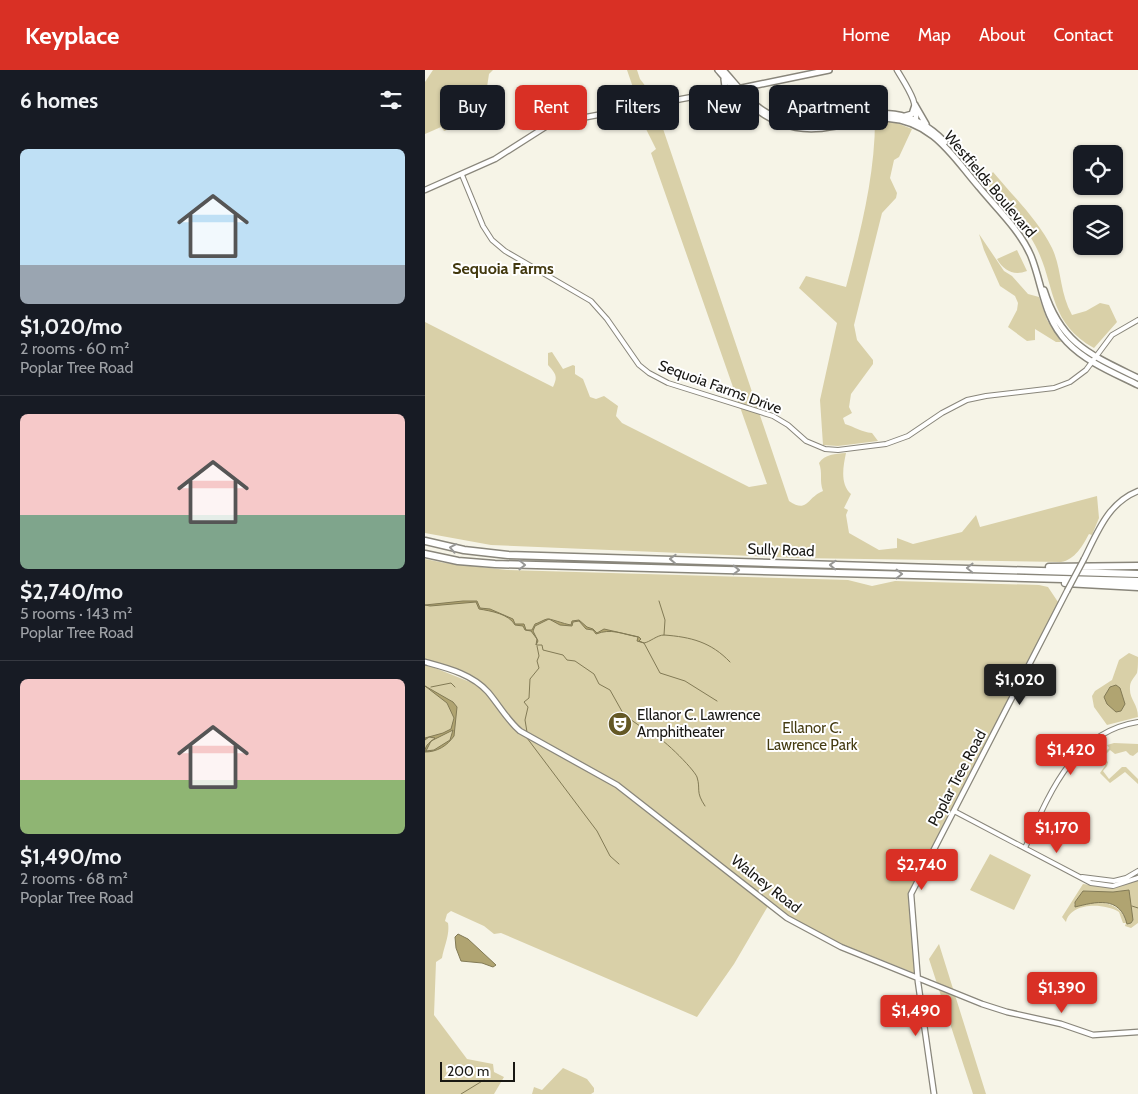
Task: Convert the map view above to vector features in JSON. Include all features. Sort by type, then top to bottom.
[{"type":"highway","name":"Sully Road","points":[[425,541],[463,550],[508,555],[1138,574]]},
{"type":"highway","name":"Sully Road","points":[[425,554],[495,564],[1138,581]]},
{"type":"highway","points":[[989,569],[1138,566]]},
{"type":"highway","points":[[1007,577],[1077,584],[1138,587]]},
{"type":"main road","points":[[718,70],[734,85]]},
{"type":"main road","points":[[756,85],[829,70]]},
{"type":"main road","points":[[897,70],[928,126]]},
{"type":"main road","points":[[425,190],[495,159],[539,130],[553,124],[689,98]]},
{"type":"main road","points":[[905,116],[912,114],[915,105]]},
{"type":"main road","points":[[915,105],[915,123]]},
{"type":"main road","name":"Westfields Boulevard","points":[[759,106],[767,112],[794,122],[822,124],[872,113],[905,116],[941,142],[1023,241],[1031,256],[1044,304],[1053,324],[1067,342],[1138,385]]},
{"type":"main road","name":"Westfields Boulevard","points":[[759,111],[780,123],[799,128],[825,128],[866,118],[880,117],[928,126],[948,145],[1022,235],[1034,254],[1051,312],[1071,339],[1094,359],[1138,378]]},
{"type":"main road","name":"Poplar Tree Road","points":[[934,1094],[918,978],[911,894],[1103,520],[1116,505],[1138,491]]},
{"type":"main road","name":"Walney Road","points":[[425,662],[475,681],[487,691],[508,719],[520,731],[617,785],[794,922],[841,947],[982,1004],[1061,1024],[1089,1034],[1111,1035],[1138,1032]]},
{"type":"street","name":"Sequoia Farms Drive","points":[[462,175],[483,226],[492,240],[505,251],[591,301],[607,319],[639,364],[649,373],[667,383],[777,418],[806,441],[820,448],[838,450],[886,444],[912,433],[941,413],[967,400],[1063,386],[1081,375],[1112,335],[1138,320]]},
{"type":"street","points":[[1025,848],[1062,774],[1075,755],[1095,737],[1107,731],[1138,722]]},
{"type":"street","points":[[954,811],[1091,883],[1106,886],[1121,885],[1138,878]]},
{"type":"street","points":[[1082,877],[1114,881],[1126,878],[1138,871]]},
{"type":"green space","points":[[433,70],[493,70],[489,74],[487,85],[440,85],[440,127],[425,134],[425,82]]},
{"type":"green space","points":[[627,70],[637,70],[645,85],[632,85]]},
{"type":"green space","points":[[888,122],[912,129],[899,157],[894,160],[890,178],[897,193],[896,198],[882,213],[854,325],[857,340],[873,360],[873,364],[851,394],[849,407],[852,413],[843,418],[845,424],[861,431],[872,433],[878,441],[838,446],[823,445],[820,400],[837,323],[799,288],[806,276],[846,287],[870,183],[875,130],[888,130]]},
{"type":"green space","points":[[646,130],[663,130],[789,501],[795,505],[804,505],[823,491],[819,463],[827,456],[846,453],[843,469],[844,480],[851,494],[844,508],[848,510],[846,515],[849,533],[879,550],[897,548],[897,538],[913,544],[962,532],[976,515],[980,527],[1097,496],[1099,518],[1092,535],[1089,534],[1074,555],[1061,562],[797,558],[491,545],[425,533],[425,322],[553,387],[555,375],[548,365],[548,353],[552,352],[563,369],[575,366],[575,374],[583,379],[590,397],[596,399],[604,396],[618,406],[616,416],[622,423],[749,487],[767,484],[651,153],[656,149]]},
{"type":"green space","points":[[993,172],[1032,218],[1052,248],[1058,264],[1065,297],[1072,315],[1086,311],[1100,303],[1109,305],[1117,322],[1094,348],[1079,338],[1060,314],[1042,260],[1030,236],[985,182]]},
{"type":"green space","points":[[979,234],[1004,271],[1012,276],[1028,294],[1039,297],[1047,320],[1061,342],[1056,342],[1035,329],[1035,340],[1027,341],[1008,327],[1017,310],[1018,303],[1015,296],[1000,286]]},
{"type":"green space","points":[[1017,250],[1027,271],[1014,273],[1003,267],[997,259]]},
{"type":"green space","name":"Ellanor C. Lawrence Park","points":[[425,559],[507,570],[848,580],[872,586],[895,581],[1039,585],[1048,587],[1058,602],[912,887],[909,909],[917,974],[826,938],[792,918],[620,785],[520,729],[476,680],[425,661]]},
{"type":"green space","points":[[1129,653],[1138,657],[1137,673],[1131,681],[1130,691],[1137,708],[1138,717],[1107,725],[1094,707],[1092,696],[1095,691],[1112,680],[1119,660]]},
{"type":"green space","points":[[425,664],[475,684],[487,694],[515,729],[626,793],[768,906],[734,964],[697,1017],[501,933],[494,934],[484,926],[451,911],[447,914],[445,921],[448,923],[448,932],[442,958],[436,962],[434,1015],[467,1059],[493,1064],[494,1072],[504,1077],[494,1094],[425,1094]]},
{"type":"green space","points":[[1114,743],[1138,744],[1138,752],[1133,756],[1126,751],[1115,754],[1110,750],[1103,757],[1108,762],[1103,771],[1109,779],[1122,767],[1126,767],[1138,779],[1138,784],[1125,772],[1110,783],[1100,773],[1105,766],[1101,756],[1109,748],[1107,745]]},
{"type":"green space","points":[[990,854],[1031,875],[1014,910],[970,890]]},
{"type":"green space","points":[[1138,880],[1138,923],[1131,928],[1125,926],[1126,923],[1123,923],[1119,912],[1105,907],[1089,906],[1081,908],[1069,915],[1066,922],[1062,917],[1083,884],[1113,888]],"holes":[[[1129,890],[1131,923],[1127,924],[1119,910],[1106,903],[1090,902],[1074,905],[1083,891],[1113,892]]]},
{"type":"green space","points":[[939,944],[986,1094],[973,1094],[929,959]]},
{"type":"green space","points":[[563,1068],[587,1079],[594,1088],[594,1092],[591,1094],[532,1094],[534,1087],[542,1090]]},
{"type":"shaded area","points":[[477,601],[480,608],[490,609],[513,619],[515,624],[524,624],[526,630],[532,630],[535,624],[549,619],[535,626],[533,631],[537,639],[531,631],[525,630],[523,626],[515,625],[509,618],[479,609],[476,602],[425,605]]},
{"type":"shaded area","points":[[549,619],[571,625],[572,621],[579,620],[587,627],[593,629],[597,633],[604,629],[639,637],[641,639],[639,641],[644,643],[637,641],[638,637],[617,632],[601,632],[596,634],[593,630],[586,629],[579,621],[573,622],[572,626],[560,625]]},
{"type":"shaded area","points":[[1116,685],[1120,688],[1125,704],[1121,711],[1116,712],[1107,704],[1104,697],[1110,687]]},
{"type":"shaded area","points":[[425,686],[453,702],[457,707],[454,736],[448,743],[441,748],[434,751],[425,752],[426,747],[431,742],[426,751],[434,750],[450,740],[453,730],[432,740],[435,738],[429,737],[425,740],[425,738],[451,729],[454,718],[447,703]]},
{"type":"shaded area","points":[[1129,890],[1133,920],[1131,923],[1127,924],[1119,908],[1106,903],[1091,903],[1075,907],[1075,902],[1083,891],[1113,892]]},
{"type":"shaded area","points":[[458,934],[468,939],[496,965],[493,967],[482,963],[461,961],[456,948],[455,937]]},
{"type":"waterway","points":[[659,601],[665,620],[664,635]]},
{"type":"waterway","points":[[717,701],[685,681],[660,673],[644,643],[664,635],[683,637],[708,645],[730,662]]},
{"type":"waterway","points":[[537,645],[542,645],[543,650],[563,655],[567,660],[575,661],[594,674],[599,684],[610,690],[624,715],[660,739],[690,767],[697,777],[699,794],[705,806]]},
{"type":"waterway","points":[[527,732],[525,720],[528,707],[524,702],[529,698],[530,679],[539,668],[537,646]]},
{"type":"waterway","points":[[431,687],[451,683],[455,687]]},
{"type":"waterway","points":[[527,738],[597,831],[610,856],[619,864]]},
{"type":"waterway","points":[[1132,906],[1138,908]]},
{"type":"waterway","points":[[461,1094],[484,1080]]},
{"type":"place","name":"Ellanor C. Lawrence Amphitheater","points":[[620,724]]},
{"type":"district","name":"Sequoia Farms","points":[[503,268]]}]
